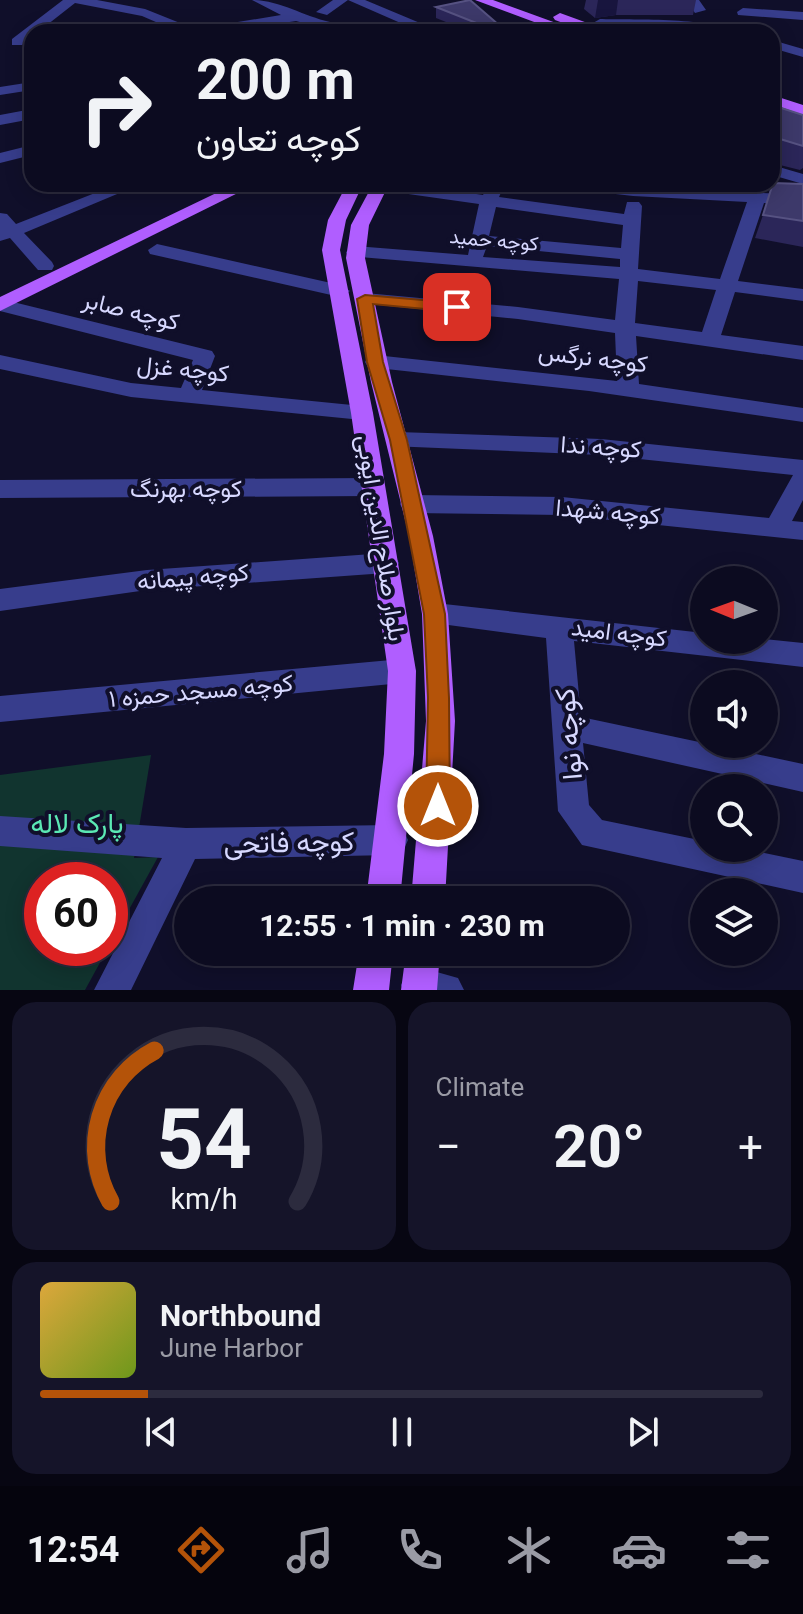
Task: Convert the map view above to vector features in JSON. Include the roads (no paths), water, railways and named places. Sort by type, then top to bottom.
[{"type":"main road","points":[[481,0],[528,6]]},
{"type":"main road","points":[[511,0],[559,24]]},
{"type":"main road","points":[[539,24],[560,1]]},
{"type":"main road","points":[[512,24],[528,6]]},
{"type":"main road","points":[[546,17],[584,24]]},
{"type":"main road","points":[[780,102],[803,110]]},
{"type":"main road","points":[[780,114],[803,123]]},
{"type":"main road","points":[[0,299],[45,266],[202,192]]},
{"type":"main road","points":[[0,299],[231,192]]},
{"type":"main road","name":"بلوار صلاح الدین ایوبی","points":[[351,192],[332,235],[331,250],[362,413],[402,671],[392,840],[385,886]]},
{"type":"main road","name":"بلوار صلاح الدین ایوبی","points":[[376,192],[357,231],[355,252],[375,362],[398,440],[435,614],[439,698],[438,806],[429,886]]},
{"type":"main road","points":[[371,990],[374,966]]},
{"type":"street","points":[[39,24],[74,0],[130,9],[174,24]]},
{"type":"street","points":[[260,0],[313,24]]},
{"type":"street","points":[[322,12],[342,0]]},
{"type":"street","points":[[354,0],[418,24]]},
{"type":"street","points":[[781,16],[787,0]]},
{"type":"street","points":[[742,11],[803,16]]},
{"type":"street","points":[[170,22],[192,16]]},
{"type":"street","points":[[251,24],[296,17]]},
{"type":"street","points":[[780,36],[803,36]]},
{"type":"street","points":[[780,46],[803,53]]},
{"type":"street","points":[[0,91],[24,87]]},
{"type":"street","points":[[0,120],[24,116]]},
{"type":"street","points":[[0,158],[24,152]]},
{"type":"street","points":[[780,172],[803,179]]},
{"type":"street","points":[[45,266],[4,227],[78,197],[99,192]]},
{"type":"street","points":[[475,260],[493,192],[632,221]]},
{"type":"street","points":[[628,387],[625,327],[633,192]]},
{"type":"street","points":[[654,192],[803,200]]},
{"type":"street","points":[[710,338],[757,197]]},
{"type":"street","points":[[478,240],[631,264],[726,286],[803,295]]},
{"type":"street","points":[[157,250],[340,291]]},
{"type":"street","name":"کوچه حمید","points":[[355,252],[475,260],[631,264]]},
{"type":"street","name":"کوچه صابر","points":[[0,299],[205,356],[188,397]]},
{"type":"street","points":[[365,299],[518,313],[803,353]]},
{"type":"street","name":"کوچه غزل","points":[[0,362],[131,390],[362,413]]},
{"type":"street","name":"کوچه نرگس","points":[[375,362],[628,387],[803,415]]},
{"type":"street","name":"کوچه ندا","points":[[398,440],[479,439],[574,445],[803,468]]},
{"type":"street","points":[[776,528],[803,478]]},
{"type":"street","name":"کوچه بهرنگ","points":[[0,489],[372,487]]},
{"type":"street","name":"کوچه شهدا","points":[[412,504],[562,506],[803,531]]},
{"type":"street","name":"کوچه پیمانه","points":[[0,600],[147,580],[386,563]]},
{"type":"street","name":"کوچه امید","points":[[435,614],[803,655]]},
{"type":"street","name":"کوچه نوا","points":[[559,627],[574,811],[593,834],[803,877]]},
{"type":"street","name":"کوچه مسجد حمزه ۱","points":[[0,709],[402,671]]},
{"type":"street","points":[[568,727],[803,778]]},
{"type":"street","name":"کوچه فاتحی","points":[[0,831],[186,844],[392,840]]},
{"type":"street","points":[[112,990],[186,844]]},
{"type":"park label","name":"پارک لاله","points":[[77,823]]}]
